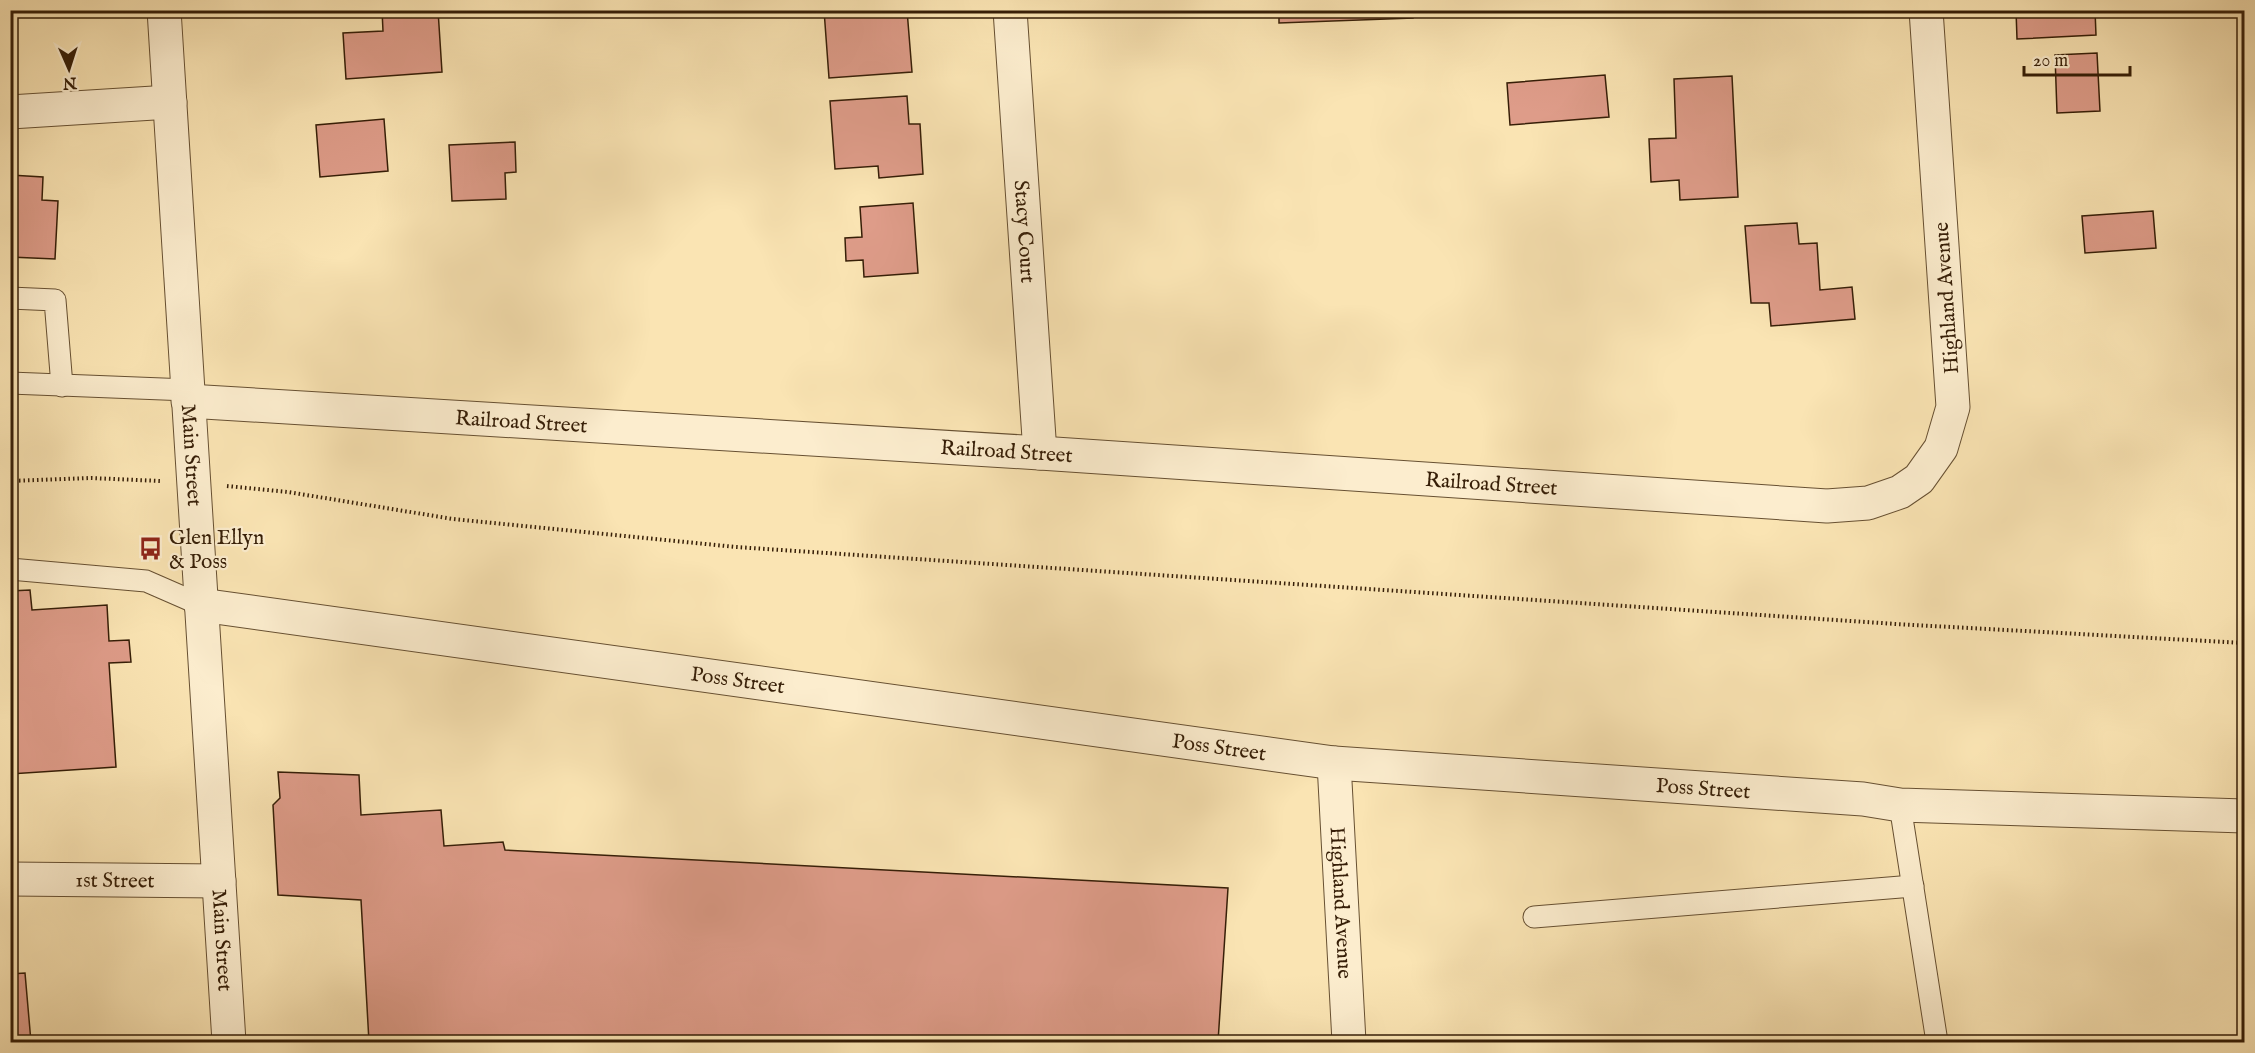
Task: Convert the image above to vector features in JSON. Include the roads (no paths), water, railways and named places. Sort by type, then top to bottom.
[{"type":"street","name":"Main Street","points":[[164,10],[229,1042]]},
{"type":"street","name":"Stacy Court","points":[[1011,10],[1040,453]]},
{"type":"street","name":"Highland Avenue","points":[[1827,506],[1868,503],[1900,492],[1919,479],[1941,448],[1953,407],[1926,10]]},
{"type":"street","points":[[10,112],[170,102]]},
{"type":"street","name":"Railroad Street","points":[[188,396],[1827,506]]},
{"type":"street","name":"Poss Street","points":[[201,605],[1334,763],[1863,799],[1900,805],[2244,816]]},
{"type":"street","name":"Highland Avenue","points":[[1334,763],[1349,1042]]},
{"type":"street","name":"1st Street","points":[[10,879],[219,881]]},
{"type":"lane","points":[[10,298],[55,300],[62,386]]},
{"type":"lane","points":[[10,383],[188,396]]},
{"type":"lane","points":[[10,569],[146,581],[201,605]]},
{"type":"lane","points":[[1900,805],[1936,1042]]},
{"type":"lane","points":[[1534,917],[1913,886]]},
{"type":"place","name":"Glen Ellyn & Poss","points":[[151,549]]}]
